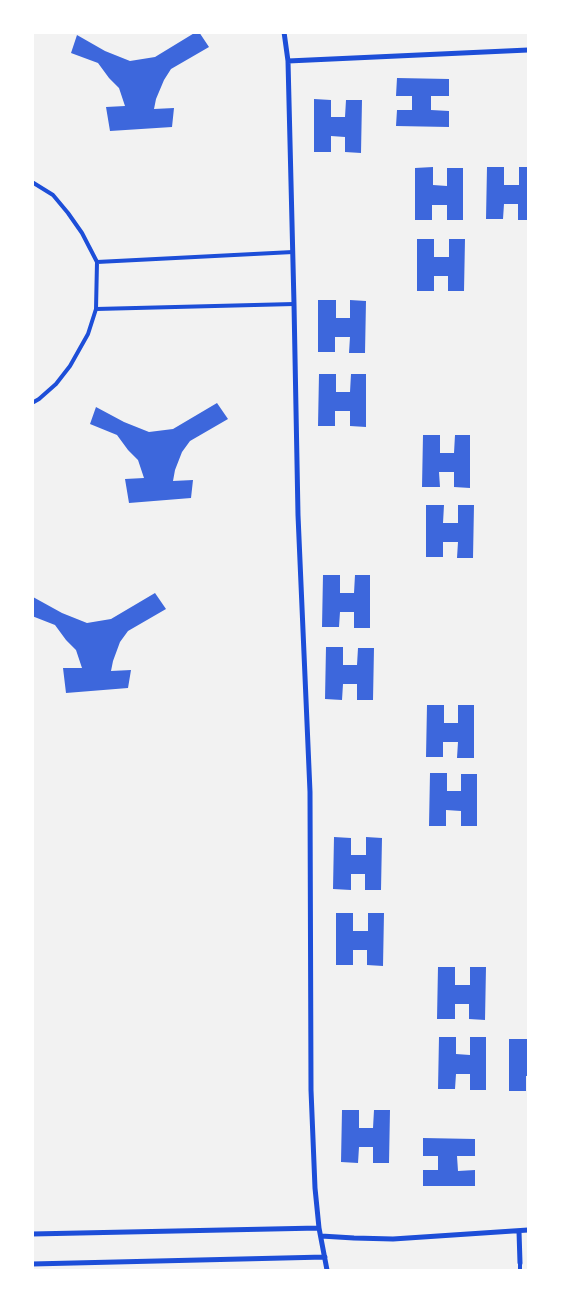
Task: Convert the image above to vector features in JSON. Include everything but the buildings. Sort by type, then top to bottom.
[{"type":"street","points":[[284,32],[288,61],[298,515],[310,792],[312,1100],[315,1188],[319,1228],[327,1270]]},
{"type":"street","points":[[288,61],[528,50]]},
{"type":"street","points":[[32,1234],[319,1228]]},
{"type":"street","points":[[321,1236],[393,1238],[528,1230]]},
{"type":"street","points":[[519,1231],[520,1263]]},
{"type":"street","points":[[32,1264],[325,1257]]},
{"type":"lane","points":[[32,182],[53,195],[68,213],[82,233],[97,262],[96,309],[88,334],[70,366],[56,384],[32,403]]},
{"type":"lane","points":[[97,262],[293,252]]},
{"type":"lane","points":[[96,309],[294,304]]},
{"type":"lane","points":[[520,1263],[520,1270]]}]
